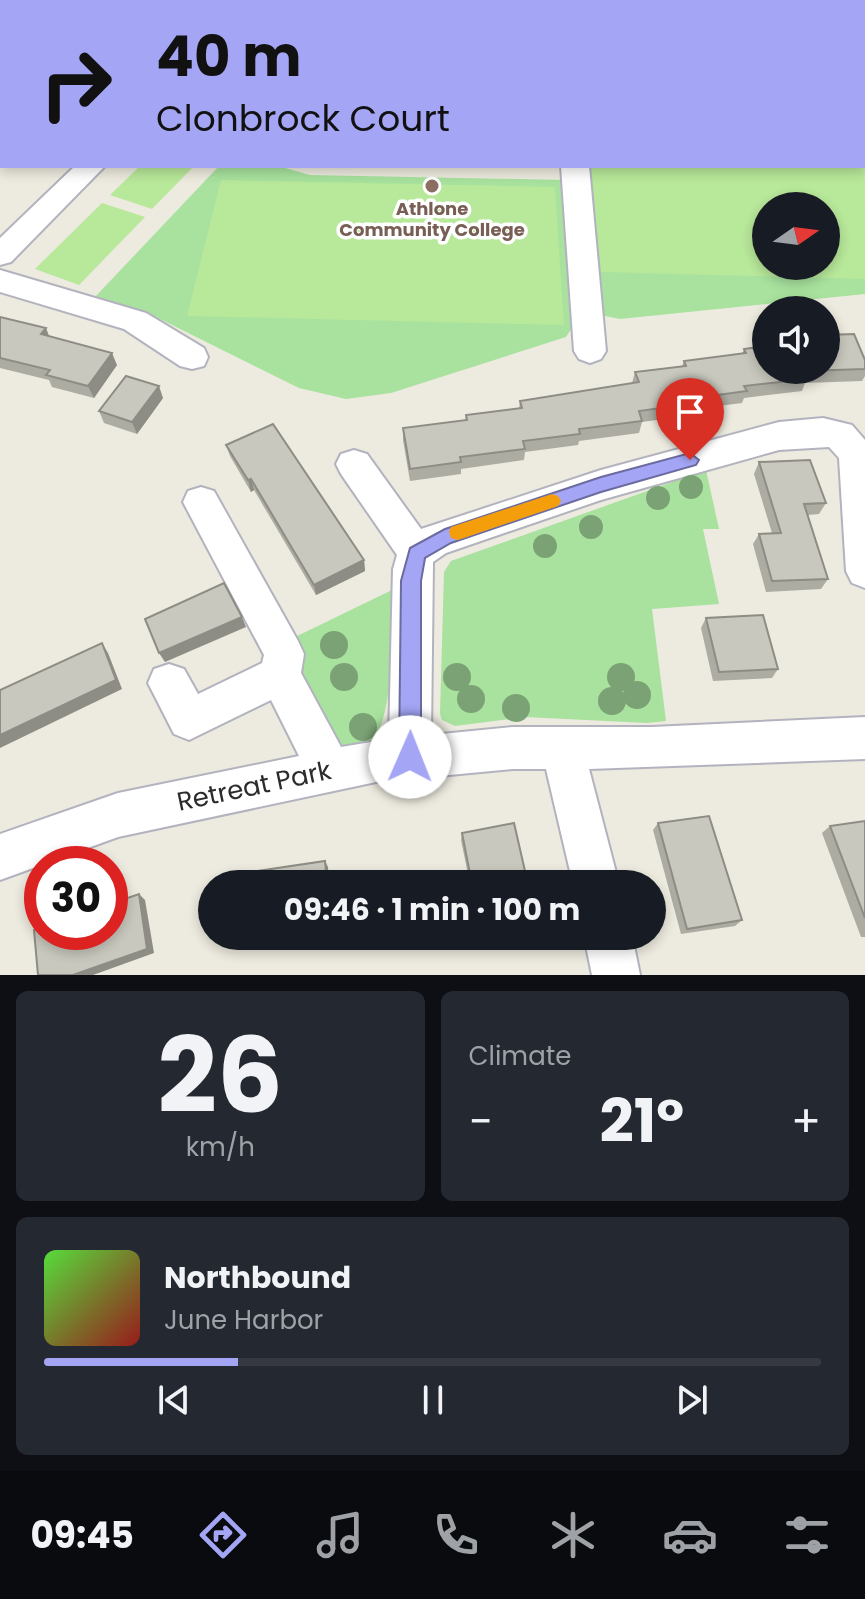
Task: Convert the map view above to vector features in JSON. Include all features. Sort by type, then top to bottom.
[{"type":"street","points":[[0,255],[89,168]]},
{"type":"street","points":[[575,168],[590,351]]},
{"type":"street","points":[[0,281],[135,321],[192,357]]},
{"type":"street","points":[[410,757],[411,581],[417,553],[433,541],[601,485],[779,436],[823,432],[840,435],[856,454],[865,571]]},
{"type":"street","points":[[354,464],[417,553]]},
{"type":"street","points":[[201,502],[284,654],[280,675],[329,769]]},
{"type":"street","points":[[169,683],[189,720],[280,675]]},
{"type":"street","name":"Retreat Park","points":[[0,857],[118,815],[329,769],[410,757],[562,747],[652,748],[865,738]]},
{"type":"street","points":[[562,747],[593,870]]},
{"type":"street","points":[[611,950],[616,975]]},
{"type":"green space","points":[[138,168],[192,168],[152,209],[110,195]]},
{"type":"green space","points":[[217,168],[285,168],[310,175],[567,180],[577,320],[566,337],[391,393],[346,399],[299,388],[150,314],[95,297]]},
{"type":"green space","points":[[580,168],[865,168],[865,294],[752,296],[752,306],[620,319],[600,315]]},
{"type":"green space","points":[[591,168],[865,168],[865,279],[840,278],[840,192],[752,192],[752,276],[601,272]]},
{"type":"green space","points":[[221,180],[555,187],[564,325],[187,316]]},
{"type":"green space","points":[[102,203],[145,217],[79,285],[35,269]]},
{"type":"green space","points":[[706,470],[719,529],[703,529],[719,604],[652,609],[666,721],[647,723],[525,717],[455,726],[442,720],[444,572],[451,561]]},
{"type":"green space","points":[[392,590],[391,670],[380,728],[372,745],[330,750],[301,693],[289,640]]},
{"type":"building","points":[[0,317],[46,328],[41,334],[112,353],[88,386],[46,375],[50,370],[0,358]]},
{"type":"building","points":[[840,334],[854,334],[865,360],[865,369],[840,370]]},
{"type":"building","points":[[752,348],[752,384],[762,384],[744,386],[747,391],[695,398],[697,403],[639,411],[642,421],[579,429],[580,434],[523,441],[525,449],[460,457],[461,462],[410,469],[403,428],[467,420],[466,415],[522,408],[520,401],[639,382],[635,372],[686,366],[684,361],[746,353],[744,349]]},
{"type":"building","points":[[126,376],[159,386],[132,422],[99,411]]},
{"type":"building","points":[[273,424],[364,560],[314,585],[251,479],[248,480],[226,445]]},
{"type":"building","points":[[810,460],[826,503],[804,504],[828,579],[772,581],[759,534],[781,533],[759,462]]},
{"type":"building","points":[[224,583],[242,617],[159,653],[145,619]]},
{"type":"building","points":[[763,615],[778,669],[719,672],[706,618]]},
{"type":"building","points":[[102,643],[116,680],[0,735],[0,690]]},
{"type":"building","points":[[709,816],[742,920],[687,929],[658,823]]},
{"type":"building","points":[[865,821],[865,918],[830,826]]},
{"type":"building","points":[[514,823],[525,870],[469,870],[462,833]]},
{"type":"building","points":[[325,861],[326,870],[264,870]]},
{"type":"building","points":[[139,894],[147,949],[73,975],[38,975],[36,950],[128,950],[128,898]]},
{"type":"slow traffic","points":[[458,532],[552,501]]},
{"type":"place","name":"Athlone Community College","points":[[432,186]]},
{"type":"route","points":[[410,757],[411,581],[417,553],[433,541],[601,485],[690,460]]}]
